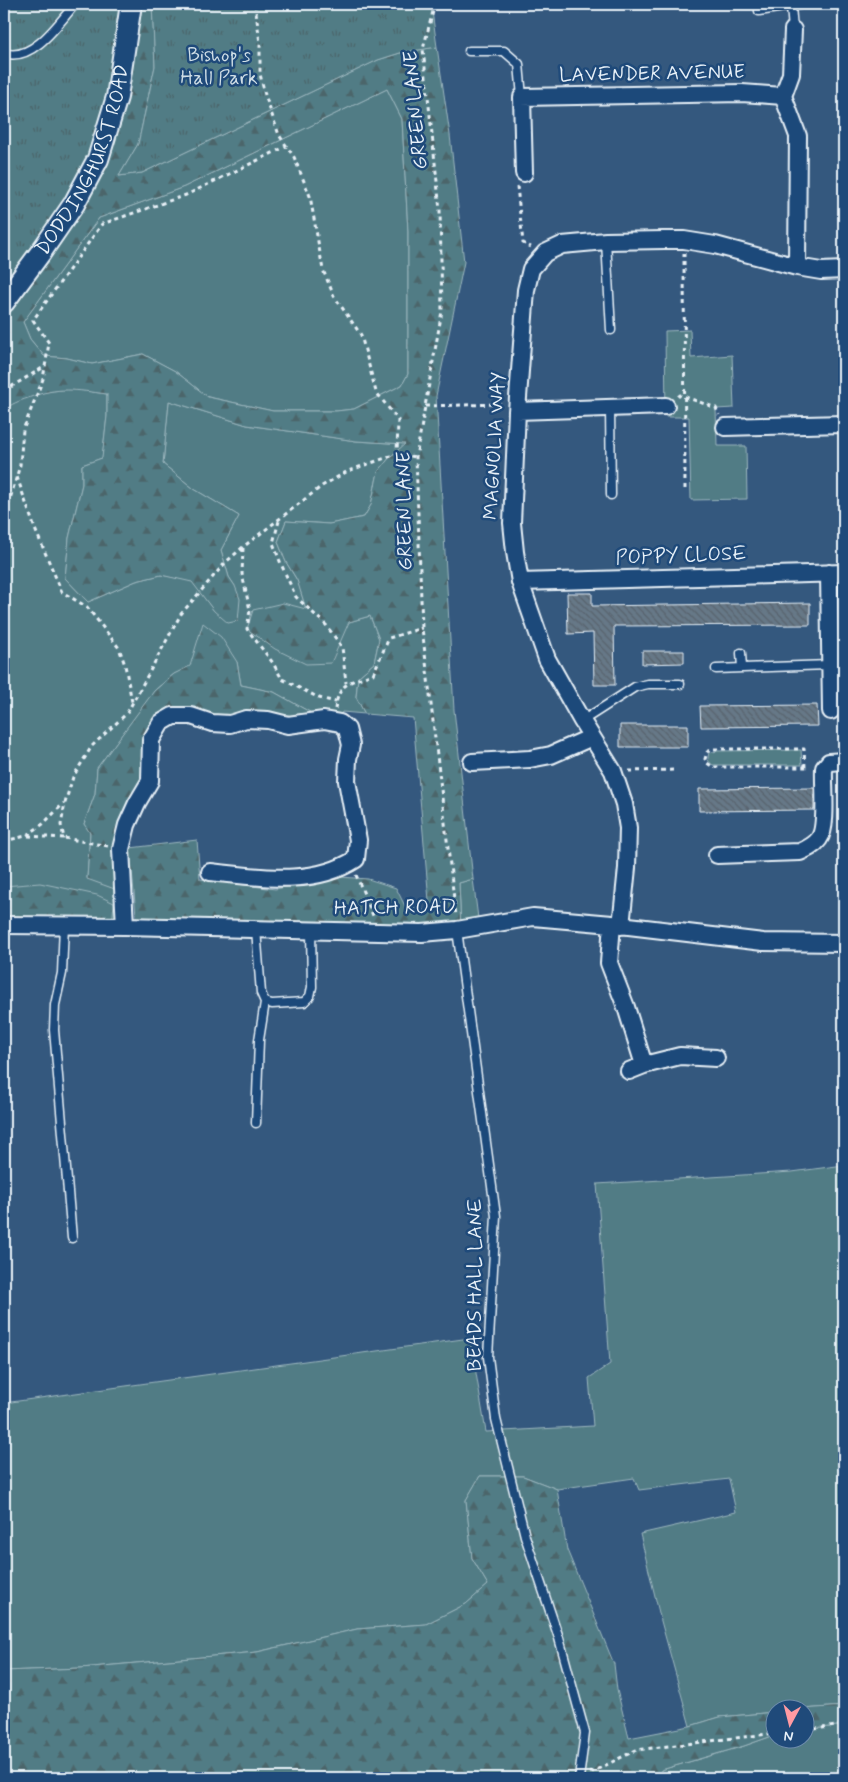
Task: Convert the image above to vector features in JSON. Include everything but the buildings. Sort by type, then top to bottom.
[{"type":"street","name":"DODDINGHURST ROAD","points":[[4,302],[42,252],[74,204],[98,159],[117,97],[130,4]]},
{"type":"street","points":[[793,30],[791,74],[783,96],[798,136],[797,267]]},
{"type":"street","name":"LAVENDER AVENUE","points":[[522,97],[742,93],[783,96]]},
{"type":"street","points":[[522,97],[524,173]]},
{"type":"street","points":[[545,253],[562,244],[606,241],[684,240],[797,267],[821,271],[844,270]]},
{"type":"street","name":"MAGNOLIA WAY","points":[[545,253],[531,269],[526,290],[517,407],[512,523],[520,582],[547,659],[613,771],[624,804],[628,828],[627,868],[609,964],[626,1008],[636,1068],[680,1056],[716,1058]]},
{"type":"street","points":[[517,407],[610,408],[666,406]]},
{"type":"street","points":[[725,427],[844,424]]},
{"type":"street","points":[[831,711],[830,665],[837,573]]},
{"type":"street","name":"POPPY CLOSE","points":[[520,582],[837,573]]},
{"type":"street","points":[[125,926],[121,849],[127,825],[150,781],[151,740],[161,723],[173,716],[191,716],[212,723],[230,724],[246,720],[268,720],[288,725],[324,720],[340,722],[347,729],[351,746],[346,781],[358,840],[356,859],[344,868],[304,878],[256,877],[210,872]]},
{"type":"street","points":[[472,762],[530,759],[550,755],[592,737]]},
{"type":"street","points":[[717,855],[800,852],[811,847],[820,837],[824,825],[824,768],[829,762],[844,761]]},
{"type":"street","name":"HATCH ROAD","points":[[4,924],[422,933],[457,930],[533,917],[762,942],[844,943]]},
{"type":"lane","points":[[4,53],[12,56],[27,53],[40,42],[75,4]]},
{"type":"lane","points":[[759,11],[805,4]]},
{"type":"lane","points":[[791,6],[793,30]]},
{"type":"lane","points":[[469,52],[504,51],[519,64],[522,97]]},
{"type":"lane","points":[[606,241],[611,330]]},
{"type":"lane","points":[[610,408],[611,495]]},
{"type":"lane","points":[[741,653],[742,668]]},
{"type":"lane","points":[[716,669],[830,665]]},
{"type":"lane","points":[[582,721],[635,687],[648,684],[680,684]]},
{"type":"lane","points":[[64,926],[62,973],[55,1005],[54,1030],[72,1238]]},
{"type":"lane","points":[[256,929],[260,984],[265,1002],[259,1040],[256,1123]]},
{"type":"lane","points":[[265,1002],[272,1004],[304,1002],[310,996],[312,978],[311,930]]},
{"type":"lane","name":"BEADS HALL LANE","points":[[457,930],[496,1216],[488,1357],[496,1419],[525,1536],[560,1638],[585,1733],[579,1778]]},
{"type":"path","points":[[255,4],[260,43],[260,74],[265,96],[279,135],[294,157],[310,196],[324,270],[334,296],[361,335],[376,392],[398,420],[396,454]]},
{"type":"path","name":"GREEN LANE","points":[[435,4],[423,49],[440,210],[442,311],[416,457],[422,628],[457,930]]},
{"type":"path","points":[[4,520],[20,465],[23,430],[43,379],[49,343],[33,320],[102,224],[186,195],[287,146]]},
{"type":"path","points":[[524,173],[516,177],[522,243],[545,253]]},
{"type":"path","points":[[684,240],[685,492]]},
{"type":"path","points":[[4,390],[44,367]]},
{"type":"path","points":[[666,406],[680,395],[716,408],[725,427]]},
{"type":"path","points":[[425,406],[517,407]]},
{"type":"path","points":[[64,838],[61,825],[73,777],[92,746],[127,713],[180,614],[225,563],[322,486],[348,471],[396,454],[416,457]]},
{"type":"path","points":[[17,477],[35,529],[62,592],[87,607],[119,648],[125,664],[132,702]]},
{"type":"path","points":[[279,520],[272,543],[296,597],[326,625],[342,647],[346,683]]},
{"type":"path","points":[[243,548],[242,574],[250,610],[247,628],[273,663],[282,679],[319,698],[336,702]]},
{"type":"path","points":[[332,721],[339,692],[346,683],[373,674],[389,638],[422,628]]},
{"type":"path","points":[[805,767],[804,749],[713,750],[707,752],[706,756],[707,763],[712,767],[824,768]]},
{"type":"path","points":[[613,771],[676,770]]},
{"type":"path","points":[[26,836],[43,824],[65,803]]},
{"type":"path","points":[[4,841],[26,836],[64,838],[121,849]]},
{"type":"path","points":[[351,863],[376,922]]},
{"type":"path","points":[[816,1729],[844,1725]]},
{"type":"path","points":[[587,1774],[636,1750],[766,1734]]},
{"type":"green space","points":[[4,4],[131,4],[110,122],[4,307]]},
{"type":"green space","points":[[131,4],[152,4],[155,66],[138,144],[119,176],[142,173],[378,60],[400,53],[437,47],[450,135],[464,262],[436,396],[454,710],[473,879],[459,883],[461,930],[137,926],[130,848],[197,840],[200,879],[275,889],[340,877],[368,879],[396,888],[405,906],[430,912],[413,718],[365,714],[356,697],[358,677],[374,663],[379,639],[370,616],[349,622],[331,663],[306,664],[275,649],[247,629],[253,610],[283,603],[306,609],[297,580],[286,562],[278,542],[286,521],[329,524],[364,517],[371,505],[378,472],[390,457],[405,444],[356,441],[247,425],[169,401],[163,464],[194,489],[239,516],[221,550],[229,577],[240,599],[238,621],[228,623],[214,611],[192,582],[161,575],[136,581],[88,602],[65,578],[69,538],[82,484],[82,465],[102,458],[107,416],[107,394],[58,390],[39,394],[9,406],[4,410],[4,302]],"holes":[[[387,89],[402,119],[408,232],[408,374],[402,385],[354,409],[336,411],[273,411],[208,397],[175,371],[143,354],[92,364],[67,358],[44,356],[30,339],[23,322],[99,218],[184,187]]]},
{"type":"green space","name":"Bishop's Hall Park","points":[[152,4],[431,4],[437,47],[400,53],[378,60],[142,173],[119,176],[138,144],[155,66]]},
{"type":"green space","points":[[387,89],[402,119],[408,232],[408,374],[402,385],[354,409],[336,411],[273,411],[208,397],[175,371],[143,354],[92,364],[67,358],[44,356],[30,339],[23,322],[99,218],[184,187]]},
{"type":"green space","points":[[690,330],[691,358],[732,355],[734,408],[716,409],[717,446],[746,446],[747,499],[691,500],[689,417],[666,417],[665,331]]},
{"type":"green space","points":[[72,389],[107,394],[107,416],[102,458],[82,465],[82,484],[69,538],[65,578],[88,602],[136,581],[161,575],[192,581],[214,611],[235,586],[229,577],[221,550],[239,516],[194,489],[163,464],[169,401],[247,425],[356,441],[406,444],[390,457],[378,472],[371,505],[364,517],[329,524],[286,521],[278,542],[286,562],[298,582],[306,609],[349,622],[370,616],[379,639],[374,663],[358,677],[356,697],[365,714],[342,712],[338,722],[324,720],[274,692],[241,685],[237,662],[190,667],[174,674],[156,689],[97,768],[95,794],[84,824],[90,832],[87,878],[123,892],[125,926],[4,886],[4,410],[27,397],[45,392]]},
{"type":"green space","points":[[203,623],[221,637],[237,662],[241,685],[274,692],[324,720],[161,723],[150,781],[127,825],[123,892],[87,879],[90,833],[84,824],[95,794],[97,768],[154,691],[174,674],[190,666]]},
{"type":"green space","points":[[801,750],[802,765],[713,765],[708,759],[709,753],[717,751]]},
{"type":"green space","points":[[473,879],[479,926],[461,930],[459,883]]},
{"type":"green space","points":[[40,883],[97,895],[114,903],[112,926],[4,925],[4,886]]},
{"type":"green space","points":[[844,1165],[844,1706],[816,1708],[816,1700],[766,1700],[766,1713],[720,1717],[690,1726],[661,1621],[640,1534],[736,1512],[729,1479],[639,1490],[634,1478],[557,1489],[523,1476],[480,1476],[466,1500],[472,1558],[488,1585],[466,1604],[426,1624],[357,1629],[257,1652],[81,1668],[4,1671],[4,1403],[470,1338],[486,1432],[593,1426],[589,1378],[610,1364],[597,1184],[792,1172]]},
{"type":"green space","points":[[480,1476],[523,1476],[557,1489],[567,1550],[614,1664],[617,1690],[629,1738],[690,1726],[720,1717],[766,1713],[766,1738],[661,1770],[659,1778],[4,1778],[4,1671],[81,1668],[257,1652],[357,1629],[426,1624],[466,1604],[488,1585],[472,1558],[466,1500]]},
{"type":"green space","points":[[844,1706],[844,1725],[816,1729],[816,1708]]},
{"type":"green space","points":[[844,1725],[844,1778],[659,1778],[661,1770],[766,1738],[766,1750],[816,1750],[816,1729]]}]
